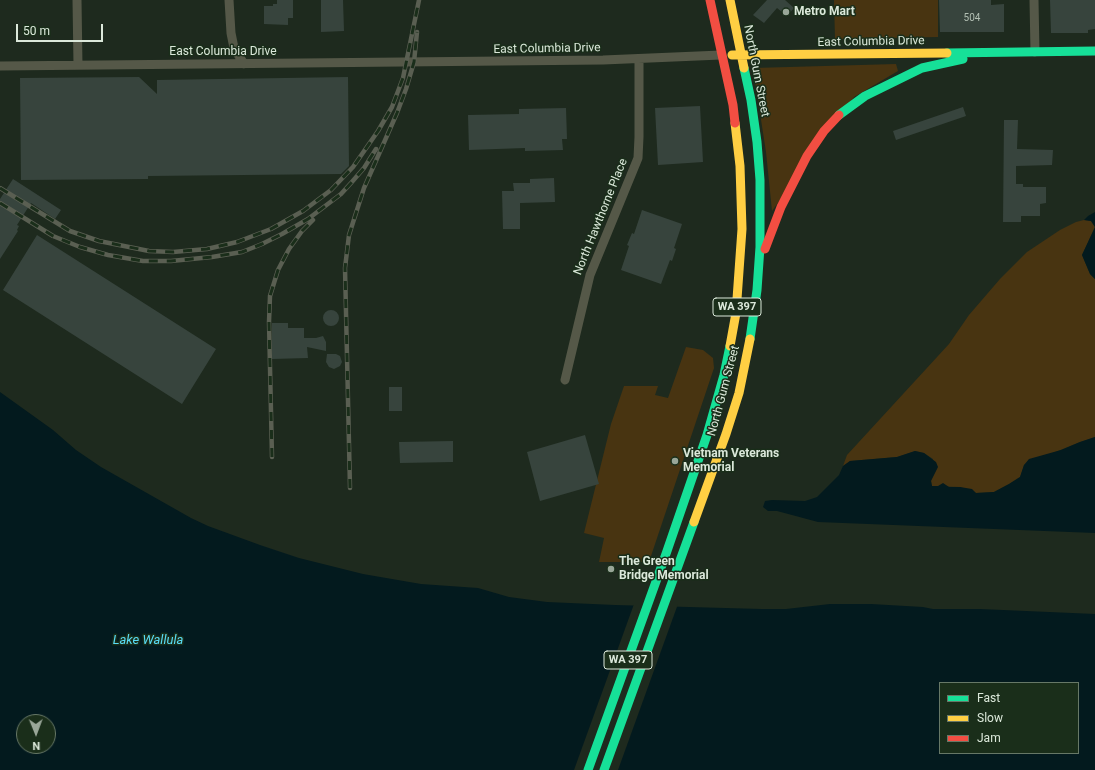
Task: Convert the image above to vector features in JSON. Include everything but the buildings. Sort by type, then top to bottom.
[{"type":"main road","name":"North Gum Street","points":[[588,770],[701,455],[720,394],[730,344],[738,291],[742,229],[740,166],[733,105],[710,0]]},
{"type":"main road","name":"North Gum Street","points":[[604,770],[726,434],[739,393],[752,328],[759,268],[761,226],[759,169],[751,100],[730,0]]},
{"type":"main road","name":"East Columbia Drive","points":[[721,55],[1095,51]]},
{"type":"main road","points":[[759,268],[770,233],[789,189],[807,156],[824,131],[840,114],[865,96],[922,68],[987,53]]},
{"type":"street","points":[[77,0],[78,65]]},
{"type":"street","points":[[229,0],[231,33],[234,48],[244,64]]},
{"type":"street","points":[[1034,0],[1034,52]]},
{"type":"street","name":"East Columbia Drive","points":[[0,66],[639,60],[721,55]]},
{"type":"street","name":"North Hawthorne Place","points":[[565,380],[590,275],[638,158],[639,60]]},
{"type":"shaded area","points":[[834,0],[938,0],[938,37],[835,39]]},
{"type":"shaded area","points":[[896,64],[898,71],[854,97],[772,211],[766,152],[753,68]]},
{"type":"shaded area","points":[[1084,220],[1091,221],[1095,227],[1082,255],[1090,274],[1095,279],[1095,437],[1024,465],[1020,477],[994,492],[976,493],[960,487],[932,486],[933,459],[924,453],[915,451],[897,457],[850,461],[843,466],[847,455],[949,344],[969,315],[1000,279],[1027,252],[1060,230],[1076,222]]},
{"type":"shaded area","points":[[686,347],[703,350],[713,358],[714,368],[649,562],[599,562],[604,538],[584,533],[611,424],[624,386],[658,386],[655,395],[668,398]]},
{"type":"water","points":[[1095,212],[1095,227],[1091,221],[1084,220]]},
{"type":"water","points":[[1095,227],[1095,279],[1090,274],[1082,255]]},
{"type":"water","name":"Lake Wallula","points":[[0,392],[53,430],[76,450],[101,467],[191,518],[208,526],[299,558],[363,574],[421,584],[478,588],[509,597],[547,602],[762,609],[786,609],[830,604],[871,604],[933,609],[980,609],[1095,614],[1095,770],[0,770]]},
{"type":"water","points":[[1095,437],[1095,533],[818,522],[777,511],[768,511],[763,507],[765,501],[805,501],[817,497],[839,475],[843,466],[850,461],[897,457],[915,451],[924,453],[936,462],[938,467],[931,481],[932,486],[938,486],[943,483],[949,487],[972,489],[976,493],[994,492],[1020,477],[1024,465],[1029,459],[1061,450]]},
{"type":"pier","points":[[634,604],[678,604],[618,770],[574,770]]},
{"type":"railway","points":[[0,188],[70,231],[99,241],[149,251],[173,252],[207,249],[237,242],[271,229],[303,211],[331,190],[353,167],[378,131],[392,107],[403,78],[419,0]]},
{"type":"railway","points":[[350,488],[345,268],[349,235],[364,188],[406,89],[414,62],[417,32]]},
{"type":"railway","points":[[0,203],[53,236],[80,247],[108,255],[143,261],[171,261],[212,257],[242,252],[262,244],[308,219],[341,194],[364,168],[376,149]]},
{"type":"railway","points":[[272,457],[269,322],[270,296],[278,270],[289,249],[302,231],[313,220]]},
{"type":"traffic: fast","points":[[947,53],[1095,51]]},
{"type":"traffic: fast","points":[[839,115],[865,96],[922,68],[963,59]]},
{"type":"traffic: fast","points":[[744,68],[751,100],[757,142],[760,180],[760,247],[757,290],[750,339]]},
{"type":"traffic: fast","points":[[588,770],[707,435],[724,375],[730,346]]},
{"type":"traffic: fast","points":[[604,770],[694,522]]},
{"type":"traffic: slow","points":[[730,0],[744,68]]},
{"type":"traffic: slow","points":[[732,55],[947,53]]},
{"type":"traffic: slow","points":[[730,346],[736,313],[742,229],[740,166],[735,123]]},
{"type":"traffic: slow","points":[[694,522],[726,434],[739,393],[750,339]]},
{"type":"traffic: jam","points":[[710,0],[733,105],[735,123]]},
{"type":"traffic: jam","points":[[765,249],[781,207],[807,156],[824,131],[839,115]]},
{"type":"place","name":"Metro Mart","points":[[786,12]]},
{"type":"place","name":"Vietnam Veterans Memorial","points":[[675,461]]},
{"type":"place","name":"The Green Bridge Memorial","points":[[611,569]]}]
